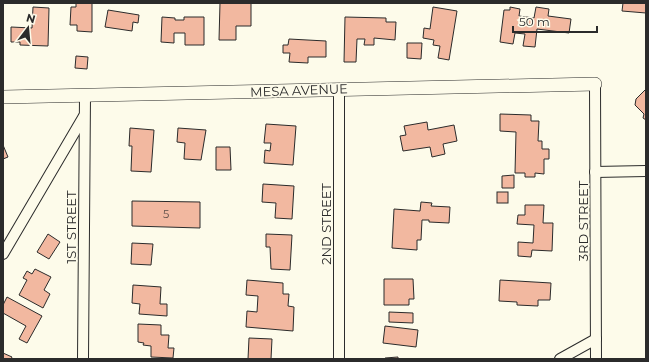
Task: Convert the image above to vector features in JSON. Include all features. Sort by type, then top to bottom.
[{"type":"street","name":"MESA AVENUE","points":[[3,97],[595,84]]},
{"type":"street","name":"3RD STREET","points":[[595,84],[596,359]]},
{"type":"street","name":"2ND STREET","points":[[339,89],[339,359]]},
{"type":"street","name":"1ST STREET","points":[[83,359],[85,96]]},
{"type":"street","points":[[3,254],[84,116]]},
{"type":"street","points":[[596,172],[646,171]]},
{"type":"street","points":[[560,359],[596,339]]},
{"type":"building","points":[[76,3],[92,3],[92,32],[77,31],[77,25],[70,25],[71,7],[76,7]]},
{"type":"building","points":[[220,3],[251,3],[251,26],[236,26],[236,40],[219,40]]},
{"type":"building","points":[[623,3],[646,3],[646,13],[622,11]]},
{"type":"building","points":[[33,7],[49,8],[48,46],[20,45],[20,42],[11,42],[11,27],[32,28]]},
{"type":"building","points":[[433,7],[457,11],[449,60],[438,58],[440,46],[433,45],[434,40],[423,38],[424,28],[430,29]]},
{"type":"building","points":[[510,7],[520,9],[519,16],[534,18],[536,7],[549,9],[548,16],[571,19],[569,33],[537,29],[535,47],[523,46],[525,34],[515,33],[513,44],[500,42],[504,10],[510,10]]},
{"type":"building","points":[[108,10],[139,15],[138,23],[133,22],[132,31],[105,27]]},
{"type":"building","points":[[162,17],[175,18],[175,20],[184,20],[184,17],[204,17],[204,45],[185,45],[185,33],[174,33],[174,43],[161,42]]},
{"type":"building","points":[[345,17],[386,18],[386,22],[396,22],[395,40],[374,38],[374,45],[364,45],[365,39],[357,39],[356,62],[344,62]]},
{"type":"building","points":[[289,39],[326,41],[326,57],[308,57],[308,63],[289,62],[290,53],[283,53],[283,45],[288,45]]},
{"type":"building","points":[[407,43],[422,43],[421,59],[407,58]]},
{"type":"building","points":[[76,56],[88,57],[87,69],[75,68]]},
{"type":"building","points":[[646,89],[646,120],[643,118],[644,114],[635,105],[636,99]]},
{"type":"building","points":[[500,114],[531,115],[531,121],[539,121],[538,141],[542,141],[542,149],[549,149],[549,159],[544,159],[544,174],[535,173],[535,177],[525,177],[525,173],[515,173],[516,132],[500,131]]},
{"type":"building","points":[[427,122],[428,130],[454,125],[457,141],[443,144],[445,154],[432,157],[430,147],[403,151],[400,136],[406,135],[404,126]]},
{"type":"building","points":[[266,124],[296,126],[293,165],[264,163],[265,150],[270,151],[271,143],[264,143]]},
{"type":"building","points":[[130,128],[154,130],[151,172],[131,171],[132,146],[129,146]]},
{"type":"building","points":[[178,128],[206,130],[201,160],[184,159],[185,143],[177,142]]},
{"type":"building","points":[[3,145],[8,157],[3,159]]},
{"type":"building","points":[[216,147],[230,147],[231,170],[216,170]]},
{"type":"building","points":[[514,175],[514,188],[502,188],[502,176]]},
{"type":"building","points":[[263,184],[294,186],[292,219],[275,218],[276,203],[262,202]]},
{"type":"building","points":[[497,192],[508,192],[508,203],[497,203]]},
{"type":"building","points":[[132,201],[200,202],[200,228],[132,226]]},
{"type":"building","points":[[421,202],[432,203],[431,206],[450,207],[449,223],[429,222],[429,220],[422,220],[421,240],[417,240],[417,250],[392,248],[394,209],[420,211]]},
{"type":"building","points":[[525,205],[544,205],[543,223],[553,223],[552,251],[532,250],[531,257],[518,256],[518,242],[533,243],[534,225],[517,224],[518,215],[525,215]]},
{"type":"building","points":[[48,234],[60,242],[49,259],[37,252]]},
{"type":"building","points":[[266,234],[292,235],[290,270],[271,269],[270,247],[266,247]]},
{"type":"building","points":[[132,243],[153,244],[151,265],[131,264]]},
{"type":"building","points":[[35,269],[51,277],[44,290],[50,294],[43,308],[19,295],[27,280],[23,278],[27,271],[32,274]]},
{"type":"building","points":[[384,279],[413,279],[414,299],[409,299],[409,305],[384,305]]},
{"type":"building","points":[[247,280],[283,283],[283,294],[289,294],[288,306],[294,307],[293,331],[246,327],[247,311],[257,312],[258,296],[246,295]]},
{"type":"building","points":[[500,280],[551,283],[550,300],[538,300],[538,306],[517,305],[517,302],[499,301]]},
{"type":"building","points":[[133,285],[161,287],[160,304],[167,304],[167,316],[139,314],[140,304],[132,303]]},
{"type":"building","points":[[7,297],[42,316],[27,343],[19,339],[26,326],[3,313],[3,305]]},
{"type":"building","points":[[389,312],[413,313],[413,323],[389,322]]},
{"type":"building","points":[[138,324],[161,325],[161,335],[169,335],[168,348],[174,348],[173,358],[151,357],[151,346],[143,345],[144,343],[138,342]]},
{"type":"building","points":[[385,326],[418,330],[416,347],[383,343]]},
{"type":"building","points":[[249,338],[272,339],[271,359],[248,359]]},
{"type":"building","points":[[3,353],[12,357],[11,359],[3,359]]},
{"type":"building","points":[[398,357],[398,359],[385,359],[385,358]]}]
